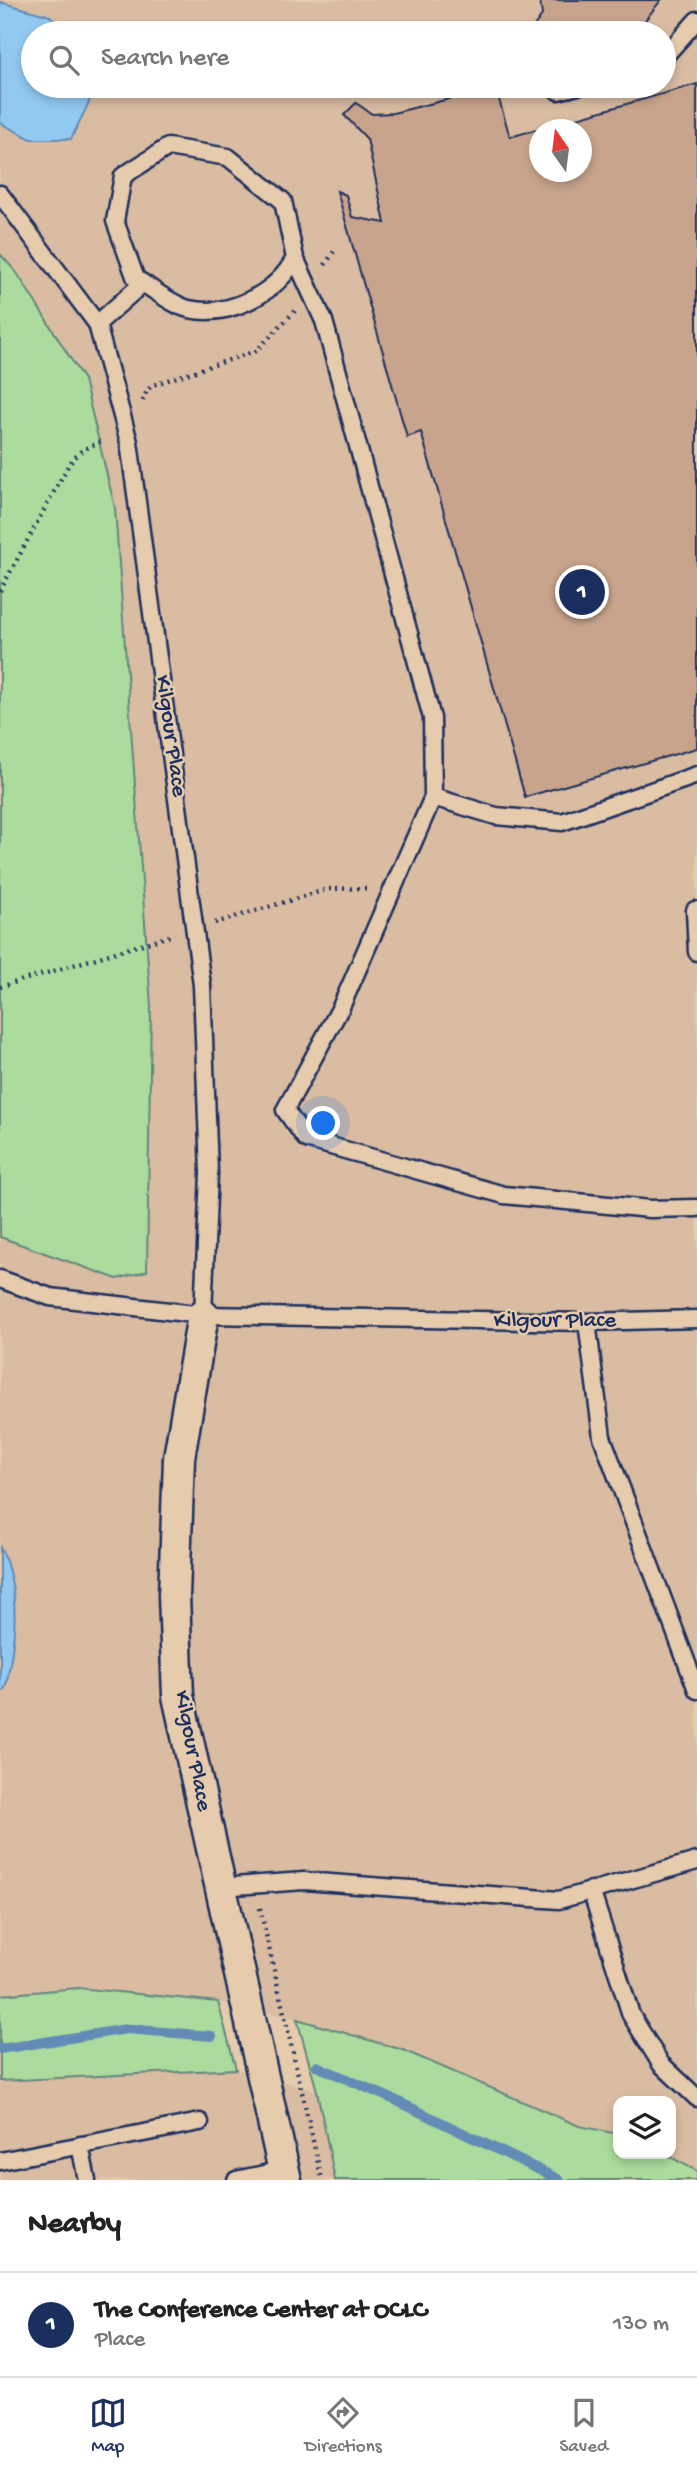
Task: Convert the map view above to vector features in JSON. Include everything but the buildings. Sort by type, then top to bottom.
[{"type":"street","name":"Kilgour Place","points":[[203,1315],[179,1458],[174,1596],[178,1696],[284,2175]]},
{"type":"lane","points":[[676,44],[697,20]]},
{"type":"lane","points":[[295,258],[286,276],[231,310],[187,309],[136,279],[115,220],[123,176],[168,146],[228,157],[283,201],[295,258],[324,321],[432,718],[433,797],[341,1007],[285,1110],[306,1139],[504,1195],[650,1209],[697,1208]]},
{"type":"lane","name":"Kilgour Place","points":[[0,194],[97,324],[125,426],[202,985],[209,1172],[203,1315]]},
{"type":"lane","points":[[97,324],[143,283]]},
{"type":"lane","points":[[433,797],[496,816],[562,822],[697,775]]},
{"type":"lane","points":[[695,910],[697,952]]},
{"type":"lane","name":"Kilgour Place","points":[[0,1279],[50,1297],[203,1315],[587,1322],[697,1318]]},
{"type":"lane","points":[[587,1322],[602,1437],[697,1690]]},
{"type":"lane","points":[[220,1887],[304,1881],[559,1900],[697,1861]]},
{"type":"lane","points":[[591,1891],[631,2015],[661,2064],[697,2098]]},
{"type":"lane","points":[[0,2161],[200,2122]]},
{"type":"lane","points":[[79,2145],[87,2180]]},
{"type":"lane","points":[[236,2180],[284,2175]]},
{"type":"path","points":[[0,592],[69,464],[82,450],[136,419],[146,390],[153,385],[257,351],[294,312],[335,250]]},
{"type":"path","points":[[255,1884],[323,2180]]},
{"type":"shaded area","points":[[0,0],[697,0],[697,2171],[674,2159],[676,2096],[613,2096],[613,2133],[579,2126],[403,2050],[297,2019],[218,2002],[78,1988],[0,1995],[0,1237],[117,1279],[147,1270],[151,1006],[115,508],[84,380],[17,273],[0,254]]},
{"type":"shaded area","points":[[236,2069],[317,2091],[335,2180],[0,2180],[0,2081]]},
{"type":"green space","points":[[0,254],[17,273],[84,380],[115,508],[151,1006],[147,1271],[117,1279],[0,1237]]},
{"type":"green space","points":[[78,1988],[218,2002],[236,2069],[0,2081],[0,1995]]},
{"type":"green space","points":[[297,2019],[403,2050],[579,2126],[613,2133],[613,2159],[674,2159],[697,2171],[697,2180],[335,2180],[317,2091]]},
{"type":"water","points":[[0,2],[50,16],[55,21],[21,21],[21,98],[91,98],[71,139],[31,139],[0,123]]},
{"type":"water","points":[[0,1546],[11,1581],[15,1615],[6,1686],[0,1695]]},
{"type":"waterway","points":[[0,2049],[127,2029],[212,2036]]},
{"type":"waterway","points":[[317,2066],[397,2101],[560,2180]]},
{"type":"place","name":"The Conference Center at OCLC","points":[[582,592]]}]
